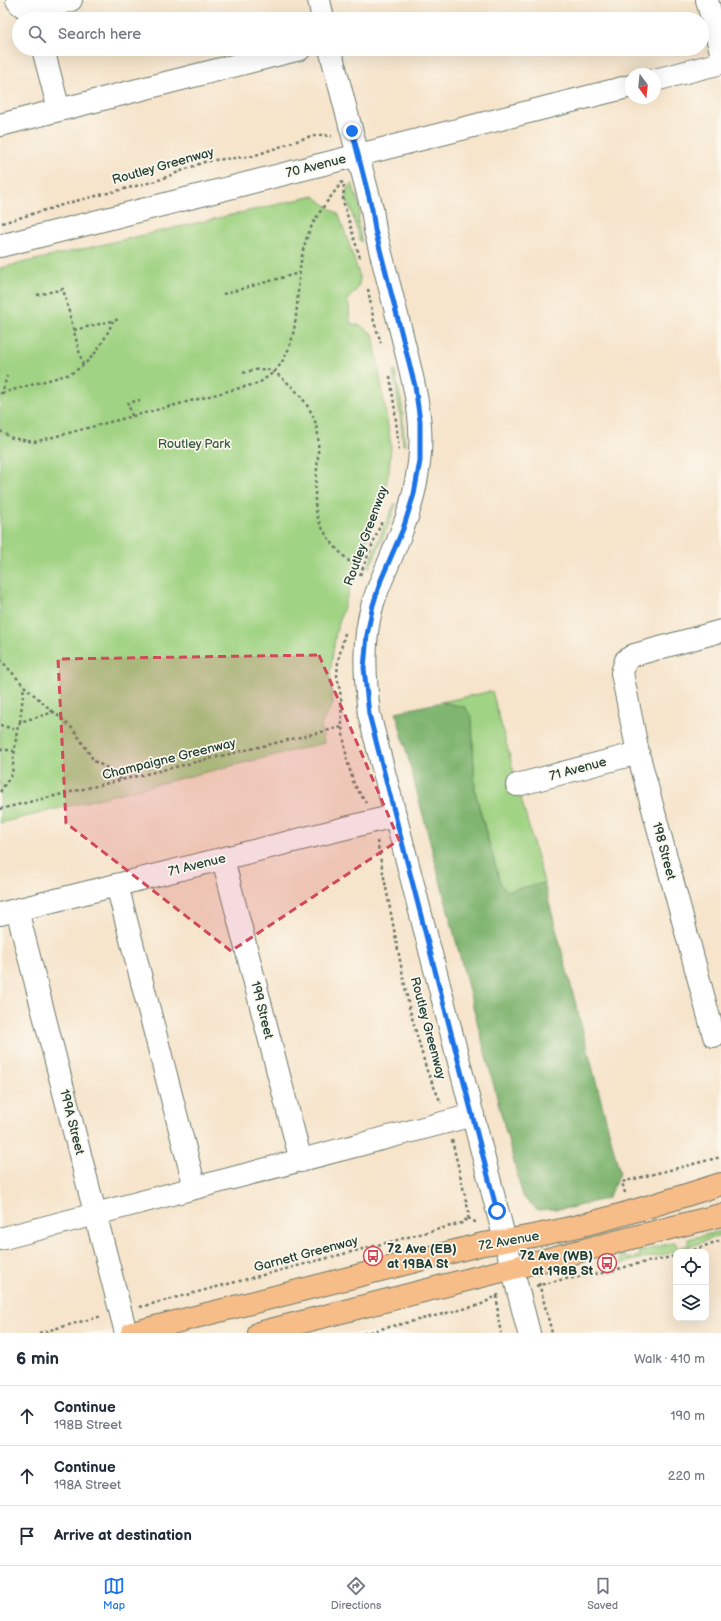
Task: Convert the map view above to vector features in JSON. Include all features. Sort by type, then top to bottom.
[{"type":"main road","name":"72 Avenue","points":[[132,1333],[476,1246],[535,1237],[630,1213],[721,1184]]},
{"type":"main road","name":"72 Avenue","points":[[260,1333],[721,1216]]},
{"type":"street","points":[[25,8],[71,0]]},
{"type":"street","points":[[319,0],[322,12]]},
{"type":"street","points":[[707,0],[721,52]]},
{"type":"street","points":[[45,56],[59,110]]},
{"type":"street","points":[[0,125],[272,56]]},
{"type":"street","points":[[332,56],[372,209],[377,237],[415,386],[420,421],[420,461],[414,494],[403,529],[381,580],[373,605],[367,635],[364,668],[369,714],[394,816],[529,1333]]},
{"type":"street","points":[[661,78],[721,63]]},
{"type":"street","name":"70 Avenue","points":[[0,246],[625,88]]},
{"type":"street","name":"198 Street","points":[[714,1036],[638,753],[622,673],[623,665],[626,660],[634,655],[721,631]]},
{"type":"street","name":"71 Avenue","points":[[517,785],[638,753]]},
{"type":"street","name":"71 Avenue","points":[[9,912],[394,816]]},
{"type":"street","name":"199 Street","points":[[223,859],[301,1161]]},
{"type":"street","points":[[117,885],[195,1188]]},
{"type":"street","name":"199A Street","points":[[9,912],[96,1214],[126,1333]]},
{"type":"street","points":[[0,1239],[473,1115]]},
{"type":"path","name":"Routley Greenway","points":[[0,224],[72,202],[156,181],[204,162],[253,156],[308,137],[321,135],[332,136]]},
{"type":"path","points":[[0,431],[19,440],[34,442],[259,383],[274,372],[284,358],[294,334],[299,272],[305,242],[310,228],[344,178],[343,201],[361,261]]},
{"type":"path","points":[[223,294],[299,272]]},
{"type":"path","points":[[366,283],[374,322],[384,349]]},
{"type":"path","points":[[37,295],[63,289],[83,366]]},
{"type":"path","points":[[74,330],[120,319]]},
{"type":"path","points":[[1,393],[70,374],[83,366],[95,354],[106,337],[113,321]]},
{"type":"path","points":[[243,373],[262,368],[274,372],[297,391],[311,410],[318,436],[315,497],[316,513],[320,524],[336,548],[361,572]]},
{"type":"path","points":[[390,375],[399,452]]},
{"type":"path","points":[[1,393],[7,376]]},
{"type":"path","points":[[132,416],[128,403],[140,400]]},
{"type":"path","name":"Routley Greenway","points":[[360,576],[383,519]]},
{"type":"path","points":[[346,630],[338,661],[337,676],[341,697],[342,727],[347,760],[354,784],[367,804]]},
{"type":"path","points":[[0,659],[24,686],[74,730],[94,761],[115,772],[122,780]]},
{"type":"path","points":[[0,792],[12,774],[24,686]]},
{"type":"path","points":[[20,722],[54,712]]},
{"type":"path","points":[[0,724],[17,730]]},
{"type":"path","name":"Champaigne Greenway","points":[[0,809],[342,727]]},
{"type":"path","points":[[0,749],[14,751]]},
{"type":"path","name":"Routley Greenway","points":[[377,840],[409,1007],[427,1071],[448,1122],[469,1213],[468,1218]]},
{"type":"path","points":[[627,1200],[622,1182],[721,1157]]},
{"type":"path","points":[[468,1218],[477,1223]]},
{"type":"path","name":"Garnett Greenway","points":[[136,1308],[462,1223],[468,1218]]},
{"type":"path","points":[[696,1249],[721,1240]]},
{"type":"path","points":[[552,1333],[540,1285],[608,1272],[632,1265],[673,1257]]},
{"type":"path","points":[[364,1333],[480,1305],[497,1295],[498,1318],[501,1333]]},
{"type":"path","points":[[39,1333],[105,1316]]},
{"type":"highlighted area","points":[[319,655],[399,840],[231,951],[66,823],[58,659]]},
{"type":"green space","points":[[352,183],[360,208],[358,224],[362,241],[360,241],[351,210],[346,199],[346,191]]},
{"type":"green space","name":"Routley Park","points":[[314,196],[339,215],[360,277],[358,287],[347,300],[349,306],[350,323],[361,326],[373,334],[391,445],[389,471],[383,498],[356,568],[336,632],[330,673],[333,703],[321,725],[324,743],[0,823],[0,268]]},
{"type":"green space","points":[[393,371],[395,371],[402,406],[405,445],[403,445]]},
{"type":"green space","points":[[395,503],[396,504],[389,524],[370,567],[368,567],[380,536]]},
{"type":"green space","points":[[492,691],[544,883],[507,891],[501,886],[475,791],[472,718],[442,702]]},
{"type":"green space","points":[[442,702],[465,707],[472,718],[475,791],[501,885],[507,891],[544,883],[620,1173],[608,1198],[570,1208],[538,1210],[523,1197],[396,712]]},
{"type":"green space","points":[[721,1231],[721,1235],[683,1249],[673,1249],[673,1252],[667,1254],[621,1264],[620,1257],[625,1255],[627,1259],[640,1256],[639,1252],[675,1242],[678,1248],[689,1245],[688,1239]]},
{"type":"place","name":"72 Ave (EB) at 19BA St","points":[[373,1256]]},
{"type":"place","name":"72 Ave (WB) at 198B St","points":[[607,1263]]},
{"type":"route","points":[[352,131],[372,209],[375,230],[415,386],[420,421],[420,461],[414,494],[403,529],[381,580],[373,605],[367,635],[364,668],[369,714],[394,816],[497,1211]]}]
